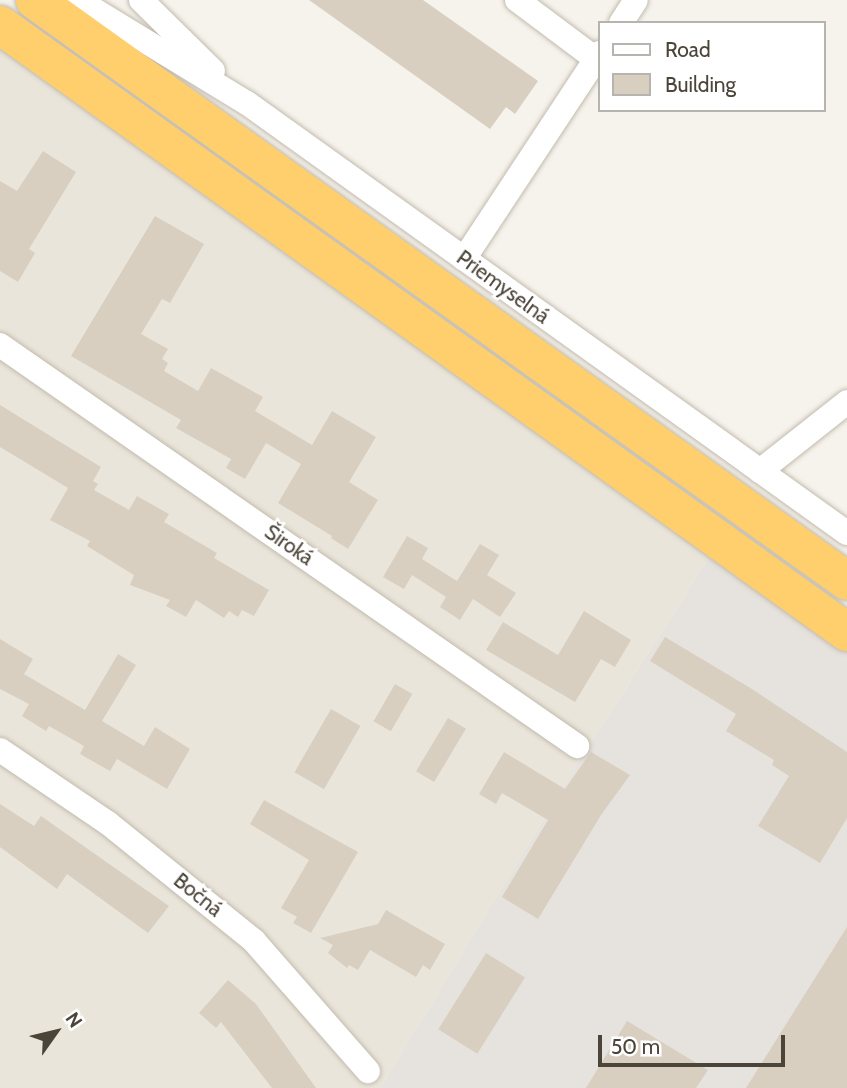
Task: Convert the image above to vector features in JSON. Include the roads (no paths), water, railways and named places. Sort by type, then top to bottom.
[{"type":"highway","points":[[35,0],[847,581]]},
{"type":"highway","points":[[0,25],[847,632]]},
{"type":"street","name":"Priemyselná","points":[[78,0],[247,103],[847,533]]},
{"type":"street","name":"Priemyselná","points":[[141,0],[247,103]]},
{"type":"street","points":[[464,259],[598,56],[517,0]]},
{"type":"street","points":[[622,21],[636,0]]},
{"type":"street","name":"Široká","points":[[0,345],[577,746]]},
{"type":"street","points":[[760,471],[847,402]]},
{"type":"street","name":"Bočná","points":[[0,750],[108,823],[254,941],[368,1071]]}]
